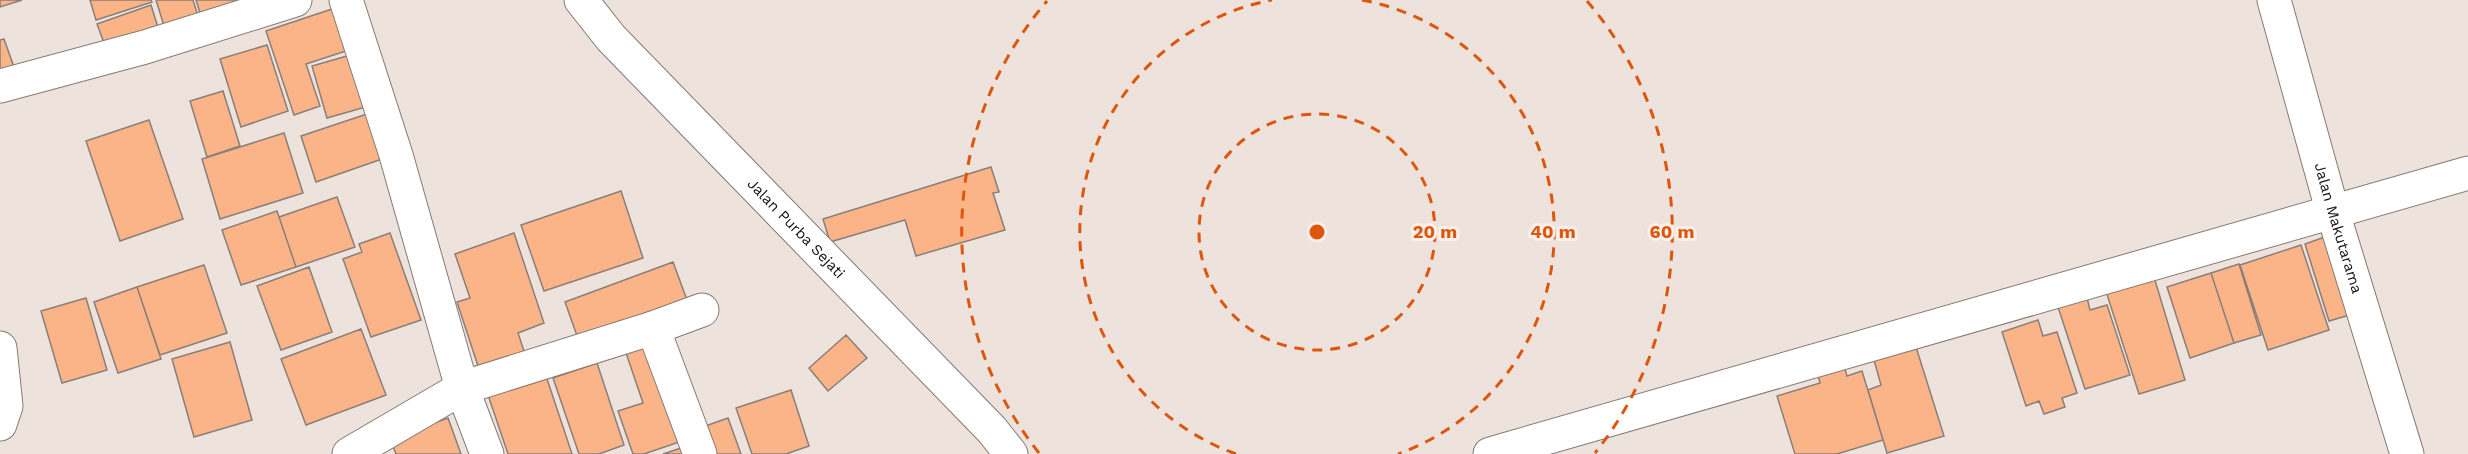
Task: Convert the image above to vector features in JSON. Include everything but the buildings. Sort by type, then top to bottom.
[{"type":"street","points":[[0,86],[145,47],[295,0]]},
{"type":"street","points":[[346,0],[396,155],[462,388],[487,454]]},
{"type":"street","name":"Jalan Purba Sejati","points":[[581,0],[611,38],[992,429],[1011,454]]},
{"type":"street","name":"Jalan Makutarama","points":[[2274,0],[2333,213],[2407,454]]},
{"type":"street","points":[[1490,454],[2468,173]]},
{"type":"street","points":[[349,454],[462,388],[653,328],[702,310]]},
{"type":"street","points":[[653,328],[700,454]]},
{"type":"street","points":[[0,348],[6,406],[0,424]]}]
